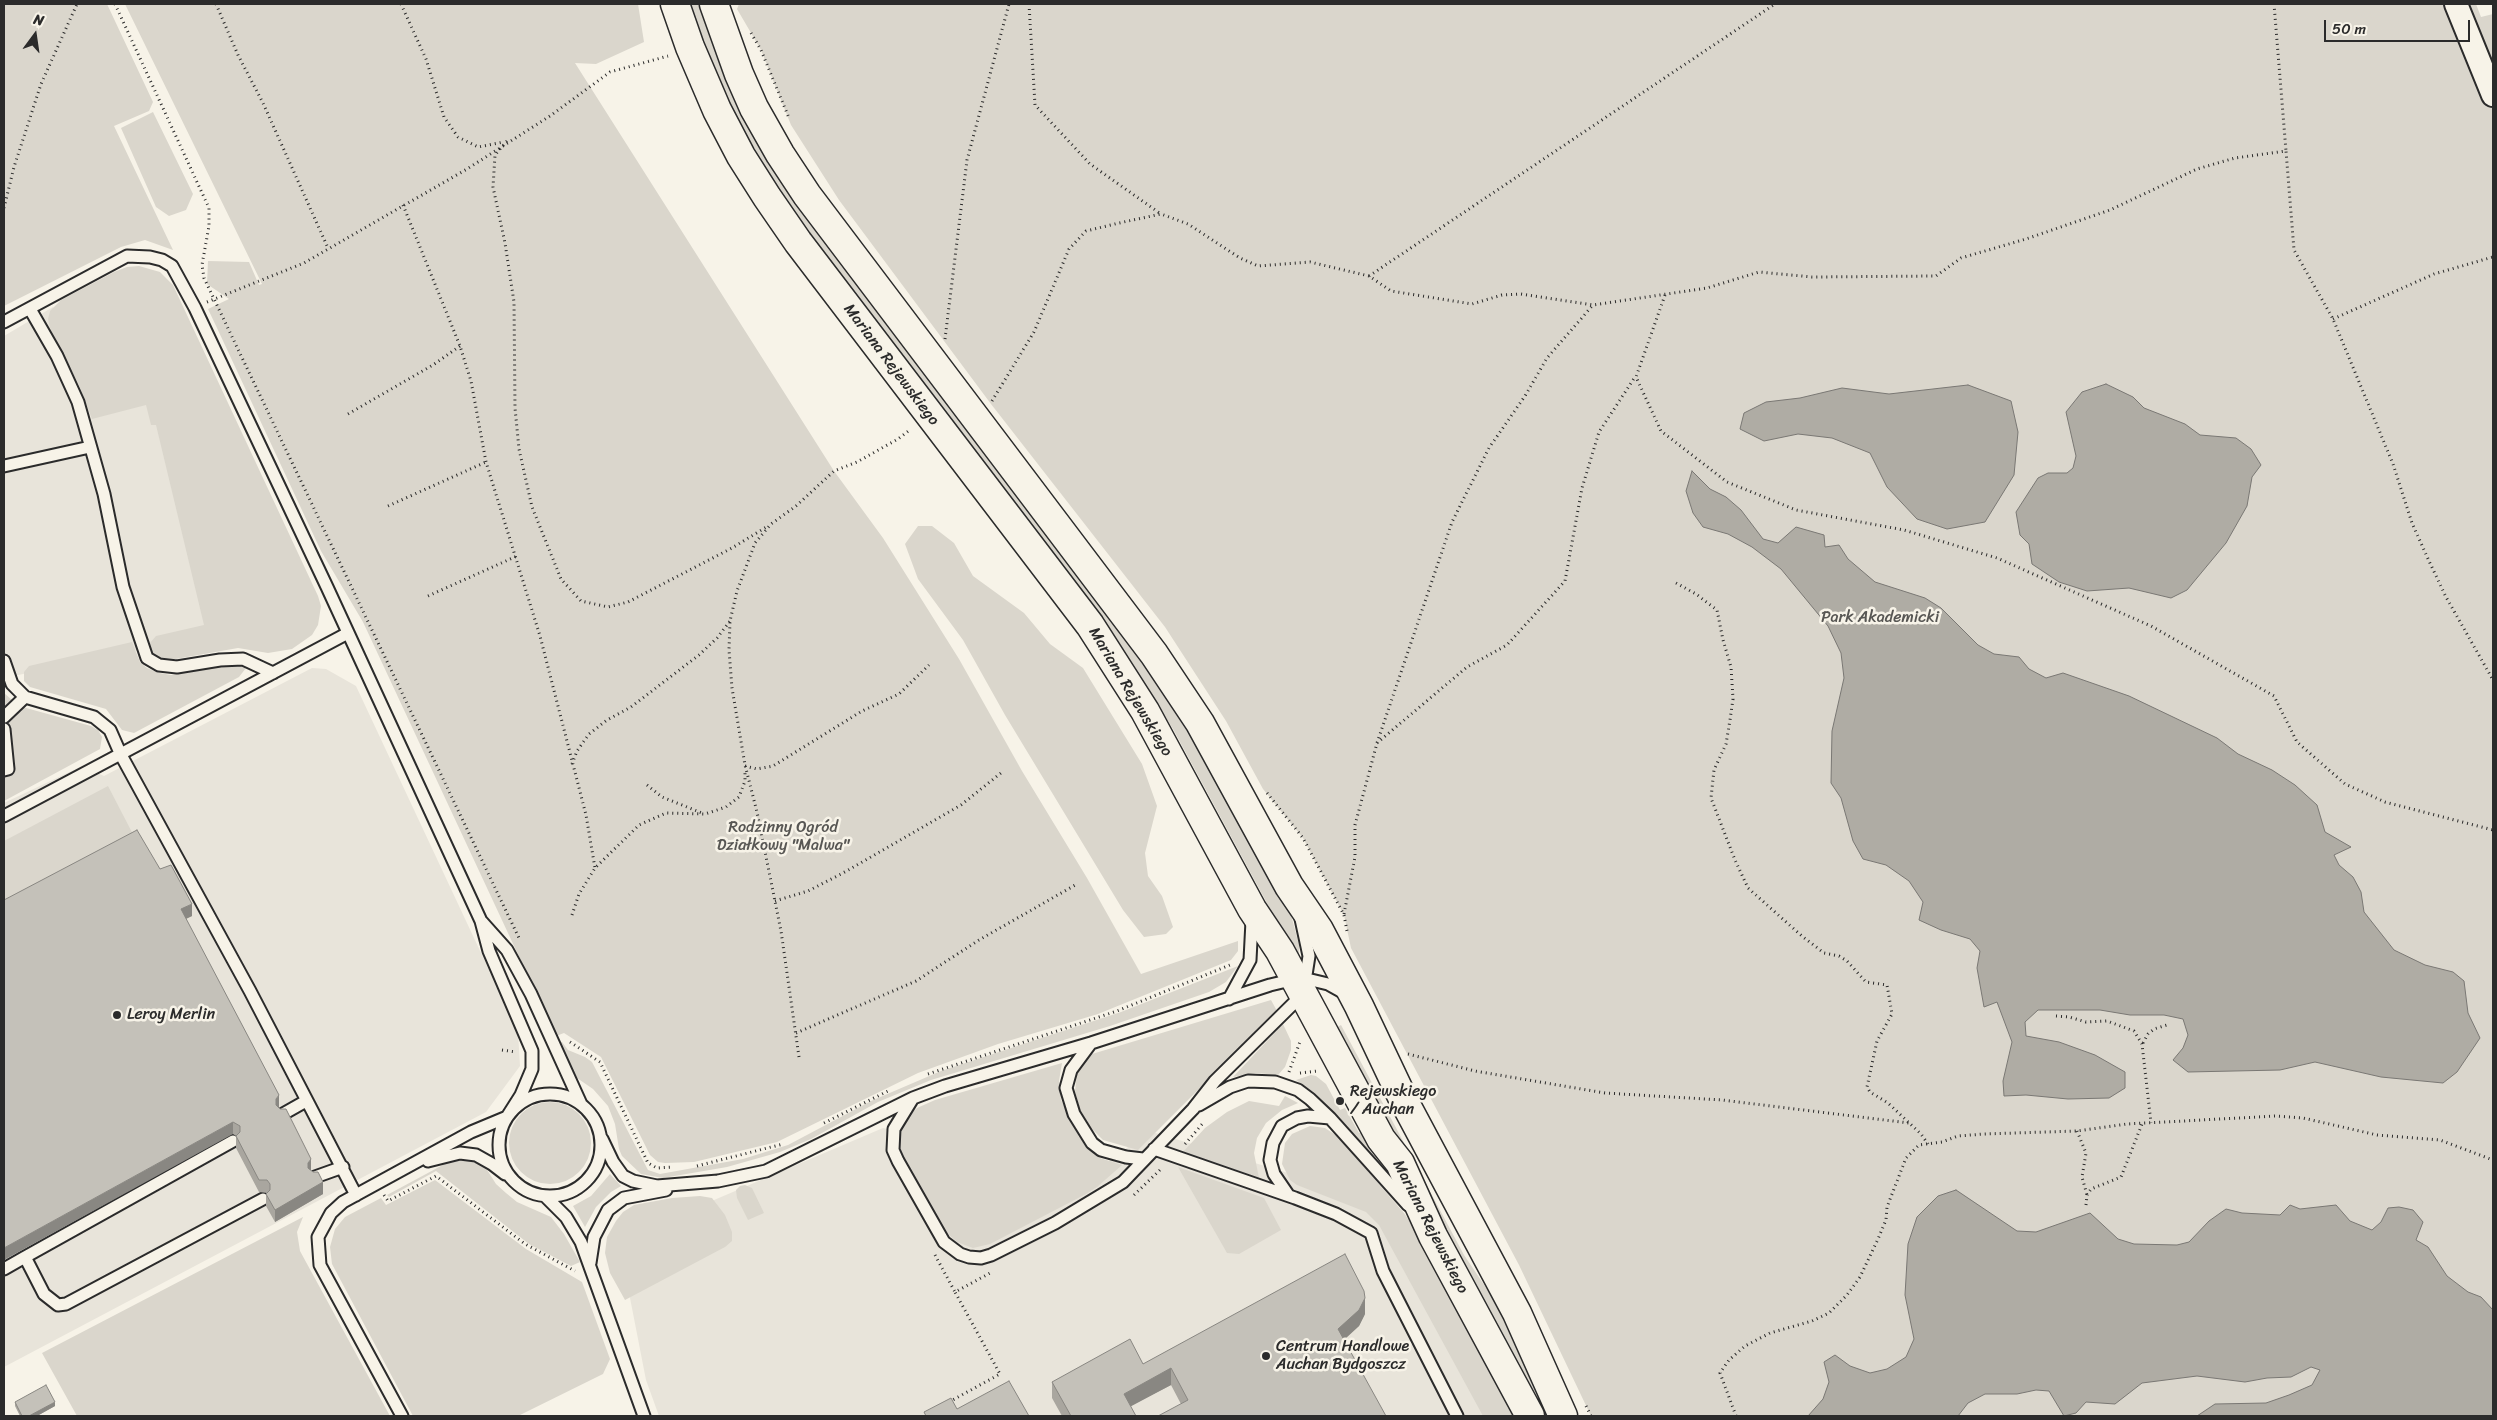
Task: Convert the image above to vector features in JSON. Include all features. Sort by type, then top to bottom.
[{"type":"street","name":"Mariana Rejewskiego","points":[[675,4],[690,48],[717,110],[741,156],[767,197],[929,414],[1085,618],[1145,711],[1252,909],[1302,984],[1309,1037],[1400,1163],[1433,1236],[1530,1416]]},
{"type":"street","points":[[714,4],[739,74],[759,116],[785,162],[839,239],[1174,682],[1200,723],[1289,886],[1319,930],[1404,1101],[1517,1313],[1563,1416]]},
{"type":"street","points":[[2456,4],[2493,95]]},
{"type":"lane","points":[[4,322],[108,264],[127,256],[138,255],[162,260],[172,266],[195,308],[481,921],[489,951],[532,1051],[532,1069],[521,1095],[500,1132],[498,1148],[502,1164],[510,1179]]},
{"type":"lane","points":[[30,309],[57,356],[78,402],[104,494],[123,587],[147,658],[160,665],[177,667],[220,660],[243,659],[274,673]]},
{"type":"lane","points":[[4,466],[90,447]]},
{"type":"lane","points":[[4,816],[121,756],[348,633]]},
{"type":"lane","points":[[4,661],[12,684],[24,697],[94,717],[110,730],[121,756],[254,1000],[356,1195]]},
{"type":"lane","points":[[4,717],[24,697]]},
{"type":"lane","points":[[4,729],[8,769],[4,770]]},
{"type":"lane","points":[[913,1098],[894,1129],[893,1150],[938,1234],[952,1249],[969,1257],[981,1258],[991,1255],[1088,1205],[1123,1182],[1143,1159],[1194,1109],[1215,1081],[1284,1013],[1302,984],[1309,956],[1304,932],[1289,886]]},
{"type":"lane","points":[[1229,999],[1250,960],[1253,944],[1252,909]]},
{"type":"lane","points":[[481,921],[508,950],[531,994],[581,1104],[594,1119],[613,1162],[623,1176],[633,1181],[657,1186],[704,1183]]},
{"type":"lane","points":[[590,1266],[594,1237],[608,1210],[624,1198],[766,1171],[913,1098],[945,1086],[1091,1043],[1229,999],[1302,984],[1328,984],[1354,998]]},
{"type":"lane","points":[[1091,1043],[1071,1070],[1066,1088],[1074,1114],[1092,1143],[1101,1150],[1135,1159],[1143,1159]]},
{"type":"lane","points":[[1194,1109],[1238,1084],[1257,1080],[1283,1084],[1310,1099],[1330,1118],[1389,1182],[1433,1236]]},
{"type":"lane","points":[[402,1416],[320,1265],[318,1242],[322,1227],[331,1212],[356,1195],[471,1132],[507,1117],[518,1104],[533,1096],[550,1094],[566,1096],[581,1104]]},
{"type":"lane","points":[[283,1114],[306,1101]]},
{"type":"lane","points":[[1289,1196],[1274,1174],[1270,1160],[1272,1144],[1282,1126],[1297,1118],[1308,1116],[1330,1118]]},
{"type":"lane","points":[[412,1166],[460,1153],[476,1156],[492,1164],[520,1188],[546,1197],[562,1196],[576,1190],[588,1181],[597,1168],[601,1154],[602,1139]]},
{"type":"lane","points":[[4,1269],[233,1141]]},
{"type":"lane","points":[[1154,1149],[1336,1214],[1372,1233],[1384,1271],[1457,1416]]},
{"type":"lane","points":[[315,1177],[343,1167]]},
{"type":"lane","points":[[546,1197],[566,1217],[581,1242],[644,1416]]},
{"type":"lane","points":[[26,1258],[44,1294],[58,1304],[66,1304],[263,1199]]},
{"type":"path","points":[[4,208],[14,168],[41,84],[77,4]]},
{"type":"path","points":[[116,4],[209,208],[210,226],[202,265],[204,278],[521,943]]},
{"type":"path","points":[[216,4],[238,56],[263,103],[328,248]]},
{"type":"path","points":[[401,4],[426,60],[444,117],[458,137],[478,147],[507,141]]},
{"type":"path","points":[[938,334],[944,342],[967,160],[1009,4]]},
{"type":"path","points":[[1030,4],[1035,105],[1090,164],[1161,214],[1188,224],[1240,258],[1258,266],[1310,262],[1369,276],[1391,291],[1472,304],[1502,295],[1521,294],[1594,305],[1707,288],[1759,272],[1812,278],[1936,276],[1961,258],[2026,239],[2110,210],[2197,169],[2235,158],[2286,151]]},
{"type":"path","points":[[1369,276],[1775,4]]},
{"type":"path","points":[[2274,4],[2294,250],[2333,319],[2393,464],[2412,523],[2446,597],[2493,680]]},
{"type":"path","points":[[747,26],[761,50],[791,125]]},
{"type":"path","points":[[195,308],[304,263],[467,169],[507,141],[550,116],[610,72],[648,63],[690,48]]},
{"type":"path","points":[[507,141],[495,155],[493,187],[505,243],[514,302],[515,408],[519,449],[532,507],[561,579],[581,601],[608,607],[628,602],[732,548],[796,506],[834,471],[857,462],[898,439],[929,414]]},
{"type":"path","points":[[403,205],[460,346],[471,380],[486,462],[517,556],[567,738],[572,765],[586,815],[595,868]]},
{"type":"path","points":[[986,394],[992,402],[1034,332],[1070,249],[1086,231],[1161,214]]},
{"type":"path","points":[[2333,319],[2434,274],[2493,257]]},
{"type":"path","points":[[1377,743],[1467,667],[1506,645],[1565,581],[1582,488],[1599,432],[1609,414],[1636,377],[1665,295]]},
{"type":"path","points":[[1344,915],[1356,857],[1355,825],[1377,743],[1456,514],[1489,448],[1525,396],[1547,358],[1594,305]]},
{"type":"path","points":[[348,414],[434,366],[460,346]]},
{"type":"path","points":[[1636,377],[1661,431],[1727,482],[1796,510],[1904,530],[1997,558],[2152,626],[2274,696],[2297,742],[2345,784],[2386,802],[2493,830]]},
{"type":"path","points":[[388,506],[486,462]]},
{"type":"path","points":[[771,524],[755,543],[737,591],[730,621],[728,650],[732,688],[745,765],[757,812],[775,901],[800,1058]]},
{"type":"path","points":[[428,596],[517,556]]},
{"type":"path","points":[[1676,583],[1696,594],[1717,610],[1731,667],[1733,699],[1730,720],[1726,744],[1714,770],[1711,798],[1735,860],[1748,888],[1824,954],[1839,956],[1847,961],[1866,982],[1887,985],[1892,1014],[1877,1041],[1867,1087],[1870,1092],[1888,1103],[1928,1144]]},
{"type":"path","points":[[572,765],[577,751],[589,734],[606,720],[631,706],[698,656],[717,638],[730,621]]},
{"type":"path","points":[[745,765],[757,769],[773,766],[862,711],[899,694],[929,664]]},
{"type":"path","points":[[572,916],[579,894],[595,868],[639,825],[666,814],[705,814],[726,808],[739,797],[745,781],[745,765]]},
{"type":"path","points":[[775,901],[808,891],[843,873],[961,805],[1001,774]]},
{"type":"path","points":[[647,785],[662,797],[705,814]]},
{"type":"path","points":[[796,1033],[916,981],[958,953],[1077,884]]},
{"type":"path","points":[[919,1078],[945,1067],[1117,1011],[1232,964],[1238,956],[1250,960]]},
{"type":"path","points":[[1283,1084],[1309,1037],[1284,1013]]},
{"type":"path","points":[[2056,1016],[2069,1017],[2086,1022],[2099,1020],[2121,1025],[2134,1031],[2142,1044],[2150,1123]]},
{"type":"path","points":[[2142,1044],[2148,1034],[2154,1029],[2170,1024]]},
{"type":"path","points":[[552,1042],[564,1038],[600,1062],[648,1163],[657,1168],[676,1167]]},
{"type":"path","points":[[502,1050],[510,1052],[532,1051]]},
{"type":"path","points":[[1406,1053],[1475,1071],[1605,1093],[1722,1100],[1909,1123]]},
{"type":"path","points":[[1296,1074],[1318,1071]]},
{"type":"path","points":[[822,1124],[892,1089]]},
{"type":"path","points":[[1736,1416],[1720,1373],[1729,1360],[1745,1346],[1770,1333],[1812,1321],[1829,1313],[1847,1296],[1860,1277],[1878,1239],[1886,1220],[1887,1207],[1906,1158],[1919,1145],[1942,1142],[1958,1136],[2077,1131],[2127,1124],[2276,1116],[2303,1118],[2377,1135],[2440,1140],[2493,1160]]},
{"type":"path","points":[[1130,1198],[1142,1189],[1205,1122]]},
{"type":"path","points":[[2087,1195],[2091,1189],[2121,1177],[2142,1124]]},
{"type":"path","points":[[2077,1131],[2086,1153],[2082,1177],[2087,1195],[2086,1205]]},
{"type":"path","points":[[696,1166],[786,1143]]},
{"type":"path","points":[[377,1184],[388,1201],[436,1176],[525,1244],[595,1283]]},
{"type":"path","points":[[941,1406],[1000,1374],[955,1292],[996,1270]]},
{"type":"shaded area","points":[[53,307],[157,395],[218,633],[4,678],[4,336]]},
{"type":"shaded area","points":[[2106,384],[2133,397],[2144,408],[2185,424],[2200,435],[2236,438],[2251,449],[2261,465],[2252,477],[2247,506],[2226,543],[2187,590],[2171,598],[2129,588],[2087,591],[2059,582],[2032,564],[2029,544],[2020,535],[2016,512],[2038,478],[2048,473],[2067,473],[2073,468],[2076,456],[2066,412],[2082,392]]},
{"type":"shaded area","points":[[1968,385],[2011,401],[2018,432],[2014,475],[1985,522],[1947,529],[1917,519],[1887,487],[1870,453],[1832,438],[1798,434],[1764,441],[1740,429],[1744,413],[1766,402],[1800,398],[1842,388],[1889,394]]},
{"type":"shaded area","points":[[1692,471],[1710,489],[1726,497],[1741,510],[1763,539],[1778,543],[1796,527],[1824,535],[1825,547],[1839,545],[1848,559],[1875,582],[1925,598],[1941,608],[1978,645],[1994,654],[2019,657],[2029,669],[2046,678],[2063,673],[2129,696],[2217,738],[2238,754],[2272,770],[2295,785],[2317,805],[2325,832],[2351,847],[2334,855],[2339,865],[2353,877],[2361,892],[2364,912],[2394,950],[2425,965],[2453,972],[2464,981],[2468,1013],[2480,1038],[2457,1072],[2443,1083],[2381,1077],[2315,1062],[2280,1070],[2188,1072],[2173,1060],[2183,1048],[2188,1035],[2183,1019],[2164,1015],[2130,1015],[2100,1010],[2038,1010],[2025,1022],[2026,1036],[2059,1042],[2095,1055],[2125,1072],[2125,1088],[2109,1098],[2068,1099],[2026,1095],[2004,1096],[2003,1081],[2012,1042],[1997,1002],[1984,1007],[1977,968],[1980,951],[1970,939],[1941,930],[1919,920],[1923,902],[1909,881],[1886,865],[1863,859],[1853,841],[1841,798],[1831,783],[1832,731],[1844,678],[1841,653],[1828,626],[1781,569],[1752,547],[1728,534],[1703,527],[1693,513],[1686,491]]},
{"type":"shaded area","name":"Leroy Merlin","points":[[312,668],[326,669],[356,686],[518,1032],[520,1066],[486,1112],[4,1367],[4,803],[82,766],[104,776]]},
{"type":"shaded area","name":"Centrum Handlowe Auchan Bydgoszcz","points":[[883,1128],[1090,1176],[1149,1131],[1364,1196],[1492,1416],[659,1416],[646,1380],[623,1262],[693,1209]]},
{"type":"shaded area","points":[[1956,1190],[2017,1231],[2036,1232],[2090,1213],[2118,1239],[2134,1244],[2177,1245],[2189,1242],[2209,1221],[2226,1209],[2242,1213],[2280,1215],[2290,1205],[2300,1209],[2336,1205],[2350,1221],[2372,1230],[2381,1222],[2388,1208],[2399,1207],[2413,1210],[2423,1222],[2416,1240],[2428,1247],[2447,1276],[2468,1292],[2481,1297],[2493,1310],[2493,1416],[2197,1416],[2215,1404],[2266,1403],[2289,1395],[2312,1385],[2320,1370],[2311,1367],[2291,1377],[2267,1378],[2245,1382],[2197,1376],[2142,1383],[2115,1404],[2086,1402],[2076,1413],[2064,1416],[2049,1391],[2036,1390],[2017,1394],[1985,1394],[1968,1403],[1958,1416],[1808,1416],[1823,1399],[1829,1382],[1824,1362],[1835,1355],[1850,1366],[1870,1373],[1887,1369],[1906,1357],[1914,1339],[1905,1295],[1908,1244],[1917,1217],[1938,1196]]},
{"type":"green space","points":[[4,4],[107,4],[153,102],[149,111],[114,126],[173,250],[145,240],[121,247],[4,306]]},
{"type":"green space","name":"Rodzinny Ogród Działkowy \"Malwa\"","points":[[125,4],[638,4],[644,42],[596,64],[575,63],[834,471],[883,538],[959,659],[1141,974],[1238,941],[1238,951],[1231,960],[1098,1014],[998,1044],[918,1073],[777,1142],[694,1162],[658,1162],[650,1155],[601,1057],[564,1033],[556,1036],[363,622],[321,551],[208,309],[229,299],[207,284],[208,261],[249,262],[259,285],[262,284]]},
{"type":"green space","points":[[686,4],[703,4],[719,55],[1150,667],[1216,773],[1290,911],[1299,945],[1299,958],[1296,957],[1173,729],[1132,664],[793,217],[738,129]]},
{"type":"green space","name":"Park Akademicki","points":[[739,4],[2476,4],[2481,17],[2493,14],[2493,1416],[1591,1416],[1519,1265],[1351,948],[1344,915],[1303,838],[1263,789],[1226,721],[1165,627],[991,404],[839,200],[791,125],[761,50],[737,9]]},
{"type":"green space","points":[[153,112],[193,194],[186,210],[169,216],[156,207],[121,128]]},
{"type":"green space","points":[[139,266],[160,272],[173,285],[318,596],[321,606],[318,625],[312,635],[292,649],[268,653],[238,648],[170,660],[157,657],[151,651],[150,643],[156,636],[204,625],[156,425],[151,425],[146,405],[92,419],[79,385],[51,332],[48,319],[50,311],[61,300],[114,272],[127,267]]},
{"type":"green space","points":[[918,526],[932,526],[954,543],[973,576],[1024,613],[1050,644],[1083,668],[1142,764],[1157,806],[1145,853],[1148,876],[1162,896],[1173,927],[1166,934],[1144,937],[1123,910],[1005,715],[963,640],[918,579],[905,544]]},
{"type":"green space","points":[[132,642],[140,662],[147,668],[160,673],[171,675],[235,663],[245,665],[246,668],[239,677],[134,733],[122,730],[106,709],[30,687],[24,681],[24,672],[29,666]]},
{"type":"green space","points":[[4,693],[19,706],[91,726],[98,730],[102,737],[100,749],[4,801]]},
{"type":"green space","points":[[108,786],[137,842],[4,912],[4,841]]},
{"type":"green space","points":[[1238,966],[1226,982],[1209,992],[1110,1026],[931,1080],[878,1102],[811,1139],[780,1152],[727,1167],[663,1178],[641,1174],[622,1156],[615,1124],[608,1106],[593,1089],[577,1078],[559,1042],[562,1042],[568,1050],[592,1062],[648,1170],[660,1174],[743,1159],[788,1145],[871,1101],[941,1071],[1121,1012]]},
{"type":"green space","points":[[1271,1000],[1277,1011],[1138,1150],[1103,1140],[1090,1127],[1080,1110],[1075,1091],[1077,1073],[1092,1054]]},
{"type":"green space","points":[[1283,1024],[1291,1041],[1291,1050],[1285,1067],[1278,1075],[1256,1073],[1233,1077]]},
{"type":"green space","points":[[1341,1025],[1464,1255],[1499,1307],[1551,1416],[1542,1416],[1334,1029]]},
{"type":"green space","points":[[1062,1063],[1059,1081],[1061,1100],[1084,1144],[1100,1158],[1122,1165],[1086,1194],[990,1244],[973,1248],[957,1242],[945,1231],[900,1153],[899,1136],[906,1118],[917,1108],[935,1100]]},
{"type":"green space","points":[[1311,1075],[1316,1076],[1326,1084],[1340,1110],[1345,1108],[1359,1133],[1365,1131],[1398,1181],[1316,1094],[1296,1080]]},
{"type":"green space","points":[[1285,1096],[1298,1103],[1282,1110],[1266,1123],[1257,1138],[1254,1153],[1259,1178],[1183,1152],[1205,1128],[1227,1112],[1249,1101],[1279,1106]]},
{"type":"green space","points":[[550,1102],[566,1105],[579,1114],[588,1127],[591,1143],[588,1159],[579,1172],[566,1181],[550,1184],[534,1181],[521,1172],[512,1159],[509,1143],[512,1127],[521,1114],[534,1105]]},
{"type":"green space","points":[[1310,1126],[1325,1128],[1337,1136],[1404,1213],[1424,1242],[1517,1416],[1483,1416],[1379,1225],[1366,1212],[1297,1185],[1290,1180],[1282,1164],[1285,1143],[1292,1134]]},
{"type":"green space","points":[[460,1158],[474,1159],[484,1165],[496,1184],[517,1202],[551,1217],[564,1234],[580,1262],[571,1266],[529,1244],[436,1171],[389,1197],[387,1195],[452,1160]]},
{"type":"green space","points":[[1178,1167],[1264,1198],[1281,1230],[1239,1254],[1227,1253]]},
{"type":"green space","points":[[610,1174],[621,1186],[611,1192],[596,1207],[585,1227],[573,1206],[591,1196]]},
{"type":"green space","points":[[435,1180],[526,1249],[582,1282],[610,1359],[603,1374],[518,1416],[413,1416],[332,1264],[330,1247],[335,1229],[345,1217],[381,1198],[386,1205]]},
{"type":"green space","points":[[745,1185],[752,1188],[764,1213],[748,1220],[737,1198],[736,1190],[740,1186]]},
{"type":"green space","points":[[700,1196],[712,1198],[725,1215],[732,1232],[732,1241],[725,1247],[625,1300],[610,1273],[605,1253],[607,1237],[616,1221],[623,1212],[634,1205],[672,1198]]},
{"type":"green space","points":[[303,1217],[297,1232],[300,1251],[390,1416],[77,1416],[42,1353]]},
{"type":"building","name":"Leroy Merlin","points":[[137,830],[160,869],[171,865],[192,904],[181,909],[279,1095],[276,1099],[276,1105],[280,1109],[286,1109],[311,1159],[308,1163],[308,1168],[313,1172],[318,1172],[323,1182],[275,1210],[266,1194],[270,1190],[270,1184],[267,1180],[259,1180],[236,1136],[240,1132],[240,1126],[233,1122],[4,1248],[4,900]]},
{"type":"building","name":"Centrum Handlowe Auchan Bydgoszcz","points":[[1345,1254],[1364,1291],[1365,1298],[1359,1310],[1338,1329],[1386,1416],[1158,1416],[1188,1400],[1171,1368],[1124,1394],[1136,1416],[1071,1416],[1052,1382],[1130,1339],[1143,1364]]},
{"type":"building","points":[[1009,1381],[1029,1416],[926,1416],[924,1412],[951,1398],[957,1409]]},
{"type":"building","points":[[46,1385],[55,1402],[29,1416],[22,1416],[15,1402]]},
{"type":"place","name":"Leroy Merlin","points":[[117,1015]]},
{"type":"place","name":"Rejewskiego / Auchan","points":[[1340,1101]]},
{"type":"place","name":"Centrum Handlowe Auchan Bydgoszcz","points":[[1266,1356]]}]
